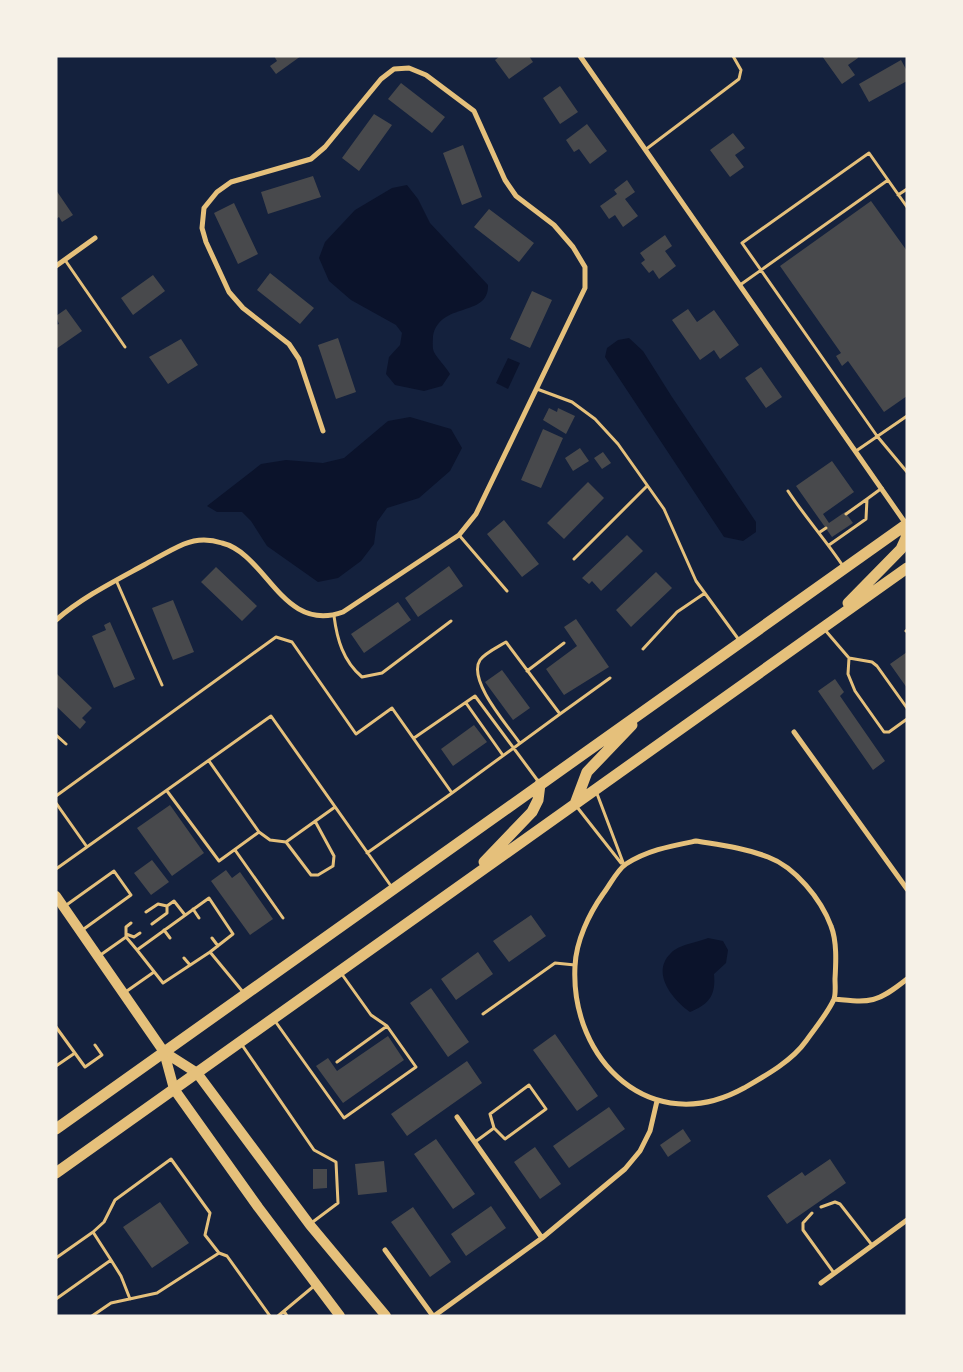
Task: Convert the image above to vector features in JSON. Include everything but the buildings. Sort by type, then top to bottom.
[{"type":"highway","points":[[56,1129],[907,525]]},
{"type":"highway","points":[[823,628],[901,549],[906,538],[907,525]]},
{"type":"highway","points":[[56,1173],[907,568]]},
{"type":"highway","points":[[575,804],[587,772],[651,706]]},
{"type":"highway","points":[[466,882],[532,812],[538,800],[540,784]]},
{"type":"main road","points":[[56,896],[164,1052],[174,1089],[258,1207],[340,1316]]},
{"type":"main road","points":[[164,1052],[197,1073],[310,1224],[386,1316]]},
{"type":"street","points":[[580,56],[907,525]]},
{"type":"street","points":[[56,620],[94,591],[185,544],[205,540],[224,543],[238,551],[286,600],[307,614],[327,618],[343,612],[459,535],[476,514],[585,288],[585,268],[573,247],[554,225],[516,196],[505,180],[474,111],[426,75],[409,68],[394,69],[381,79],[325,147],[311,159],[231,182],[217,192],[204,208],[202,228],[206,242],[230,292],[243,308],[289,344],[299,359],[323,431]]},
{"type":"street","points":[[56,266],[95,238]]},
{"type":"street","points":[[794,732],[907,889]]},
{"type":"street","points":[[696,841],[735,847],[770,857],[795,875],[817,900],[832,926],[836,960],[834,999],[804,1044],[770,1074],[730,1096],[722,1098],[690,1105],[657,1101],[633,1090],[605,1067],[587,1035],[577,1002],[575,965],[583,929],[599,899],[624,866],[656,848],[696,841]]},
{"type":"street","points":[[834,999],[868,1002],[888,994],[907,979]]},
{"type":"street","points":[[385,1250],[434,1316],[542,1238],[630,1163],[640,1151],[650,1131],[657,1101]]},
{"type":"street","points":[[457,1117],[542,1238]]},
{"type":"street","points":[[821,1283],[907,1220]]},
{"type":"lane","points":[[645,150],[739,79],[741,70],[733,56]]},
{"type":"lane","points":[[907,207],[869,152],[742,243],[877,436],[907,472]]},
{"type":"lane","points":[[740,284],[888,180]]},
{"type":"lane","points":[[898,195],[907,189]]},
{"type":"lane","points":[[65,260],[125,347]]},
{"type":"lane","points":[[536,388],[572,402],[595,419],[618,444],[664,509],[683,555],[705,594],[740,642]]},
{"type":"lane","points":[[856,451],[907,416]]},
{"type":"lane","points":[[574,560],[647,486]]},
{"type":"lane","points":[[846,514],[882,488]]},
{"type":"lane","points":[[788,491],[808,521],[820,532],[845,568]]},
{"type":"lane","points":[[829,545],[866,519],[867,499]]},
{"type":"lane","points":[[820,532],[826,528]]},
{"type":"lane","points":[[459,535],[507,591]]},
{"type":"lane","points":[[116,580],[162,685]]},
{"type":"lane","points":[[644,648],[677,612],[705,594]]},
{"type":"lane","points":[[334,616],[339,646],[355,671],[362,677],[382,673],[452,621]]},
{"type":"lane","points":[[823,628],[849,658],[872,662],[877,666],[907,708]]},
{"type":"lane","points":[[56,796],[276,637],[292,642],[356,734],[392,708],[452,793]]},
{"type":"lane","points":[[519,742],[482,688],[477,670],[480,660],[506,642],[560,714]]},
{"type":"lane","points":[[527,671],[564,643]]},
{"type":"lane","points":[[849,658],[848,674],[855,691],[884,732],[889,732],[907,719]]},
{"type":"lane","points":[[368,853],[452,793],[502,754],[610,678]]},
{"type":"lane","points":[[414,738],[475,696],[540,784]]},
{"type":"lane","points":[[466,702],[502,754]]},
{"type":"lane","points":[[56,869],[271,716],[393,889]]},
{"type":"lane","points":[[56,735],[66,744]]},
{"type":"lane","points":[[209,760],[259,832],[270,840],[286,842],[335,807]]},
{"type":"lane","points":[[595,790],[624,866]]},
{"type":"lane","points":[[166,791],[220,861],[259,832]]},
{"type":"lane","points":[[56,803],[87,847]]},
{"type":"lane","points":[[575,804],[624,866]]},
{"type":"lane","points":[[286,842],[311,875],[318,875],[333,866],[334,856],[315,821]]},
{"type":"lane","points":[[235,850],[283,918]]},
{"type":"lane","points":[[64,907],[114,871],[131,895],[81,931]]},
{"type":"lane","points":[[131,923],[126,927],[126,936],[136,950],[162,983],[210,952],[233,934],[209,898],[136,950]]},
{"type":"lane","points":[[146,912],[158,904],[167,906],[174,901],[184,915]]},
{"type":"lane","points":[[152,924],[167,913],[167,906]]},
{"type":"lane","points":[[193,909],[199,918]]},
{"type":"lane","points":[[164,930],[170,938]]},
{"type":"lane","points":[[98,957],[126,936],[134,937],[140,933]]},
{"type":"lane","points":[[212,938],[218,946]]},
{"type":"lane","points":[[210,952],[245,994]]},
{"type":"lane","points":[[184,958],[190,965]]},
{"type":"lane","points":[[483,1014],[555,964],[575,965]]},
{"type":"lane","points":[[274,1019],[344,1118],[416,1067],[387,1026],[371,1014],[340,971]]},
{"type":"lane","points":[[124,993],[154,972]]},
{"type":"lane","points":[[337,1062],[387,1026]]},
{"type":"lane","points":[[56,1027],[85,1067],[102,1055],[95,1045]]},
{"type":"lane","points":[[240,1042],[314,1150],[336,1162],[338,1204],[310,1224]]},
{"type":"lane","points":[[56,1066],[75,1053]]},
{"type":"lane","points":[[528,1085],[546,1110],[505,1139],[494,1128],[490,1114],[528,1085]]},
{"type":"lane","points":[[474,1142],[494,1128]]},
{"type":"lane","points":[[56,1258],[104,1222],[115,1200],[171,1159],[210,1213],[206,1235],[219,1253],[227,1256],[270,1316]]},
{"type":"lane","points":[[821,1207],[834,1202],[840,1204],[872,1246]]},
{"type":"lane","points":[[812,1213],[803,1223],[803,1230],[834,1273]]},
{"type":"lane","points":[[93,1232],[121,1276],[130,1299]]},
{"type":"lane","points":[[92,1316],[111,1303],[157,1293],[219,1253]]},
{"type":"lane","points":[[56,1299],[111,1260]]},
{"type":"lane","points":[[278,1316],[316,1284]]},
{"type":"lane","points":[[284,1311],[288,1316]]},
{"type":"water","points":[[407,185],[418,199],[430,223],[488,285],[486,295],[481,302],[454,313],[437,325],[433,336],[433,350],[450,374],[442,386],[424,391],[395,385],[386,374],[389,357],[400,345],[402,333],[396,325],[351,300],[329,281],[319,258],[325,242],[355,210],[392,188]]},
{"type":"water","points":[[629,338],[643,351],[756,522],[756,532],[743,541],[724,537],[605,357],[607,348],[618,340]]},
{"type":"water","points":[[508,358],[520,363],[508,389],[496,383]]},
{"type":"water","points":[[410,417],[451,429],[462,448],[450,471],[419,498],[387,508],[377,522],[374,544],[361,561],[338,578],[318,582],[267,546],[251,521],[242,512],[217,512],[207,506],[261,464],[286,460],[323,463],[344,458],[388,421]]},
{"type":"water","points":[[708,938],[723,941],[728,950],[726,963],[714,974],[714,988],[710,998],[702,1006],[690,1012],[671,993],[663,977],[663,969],[665,961],[674,950]]}]
